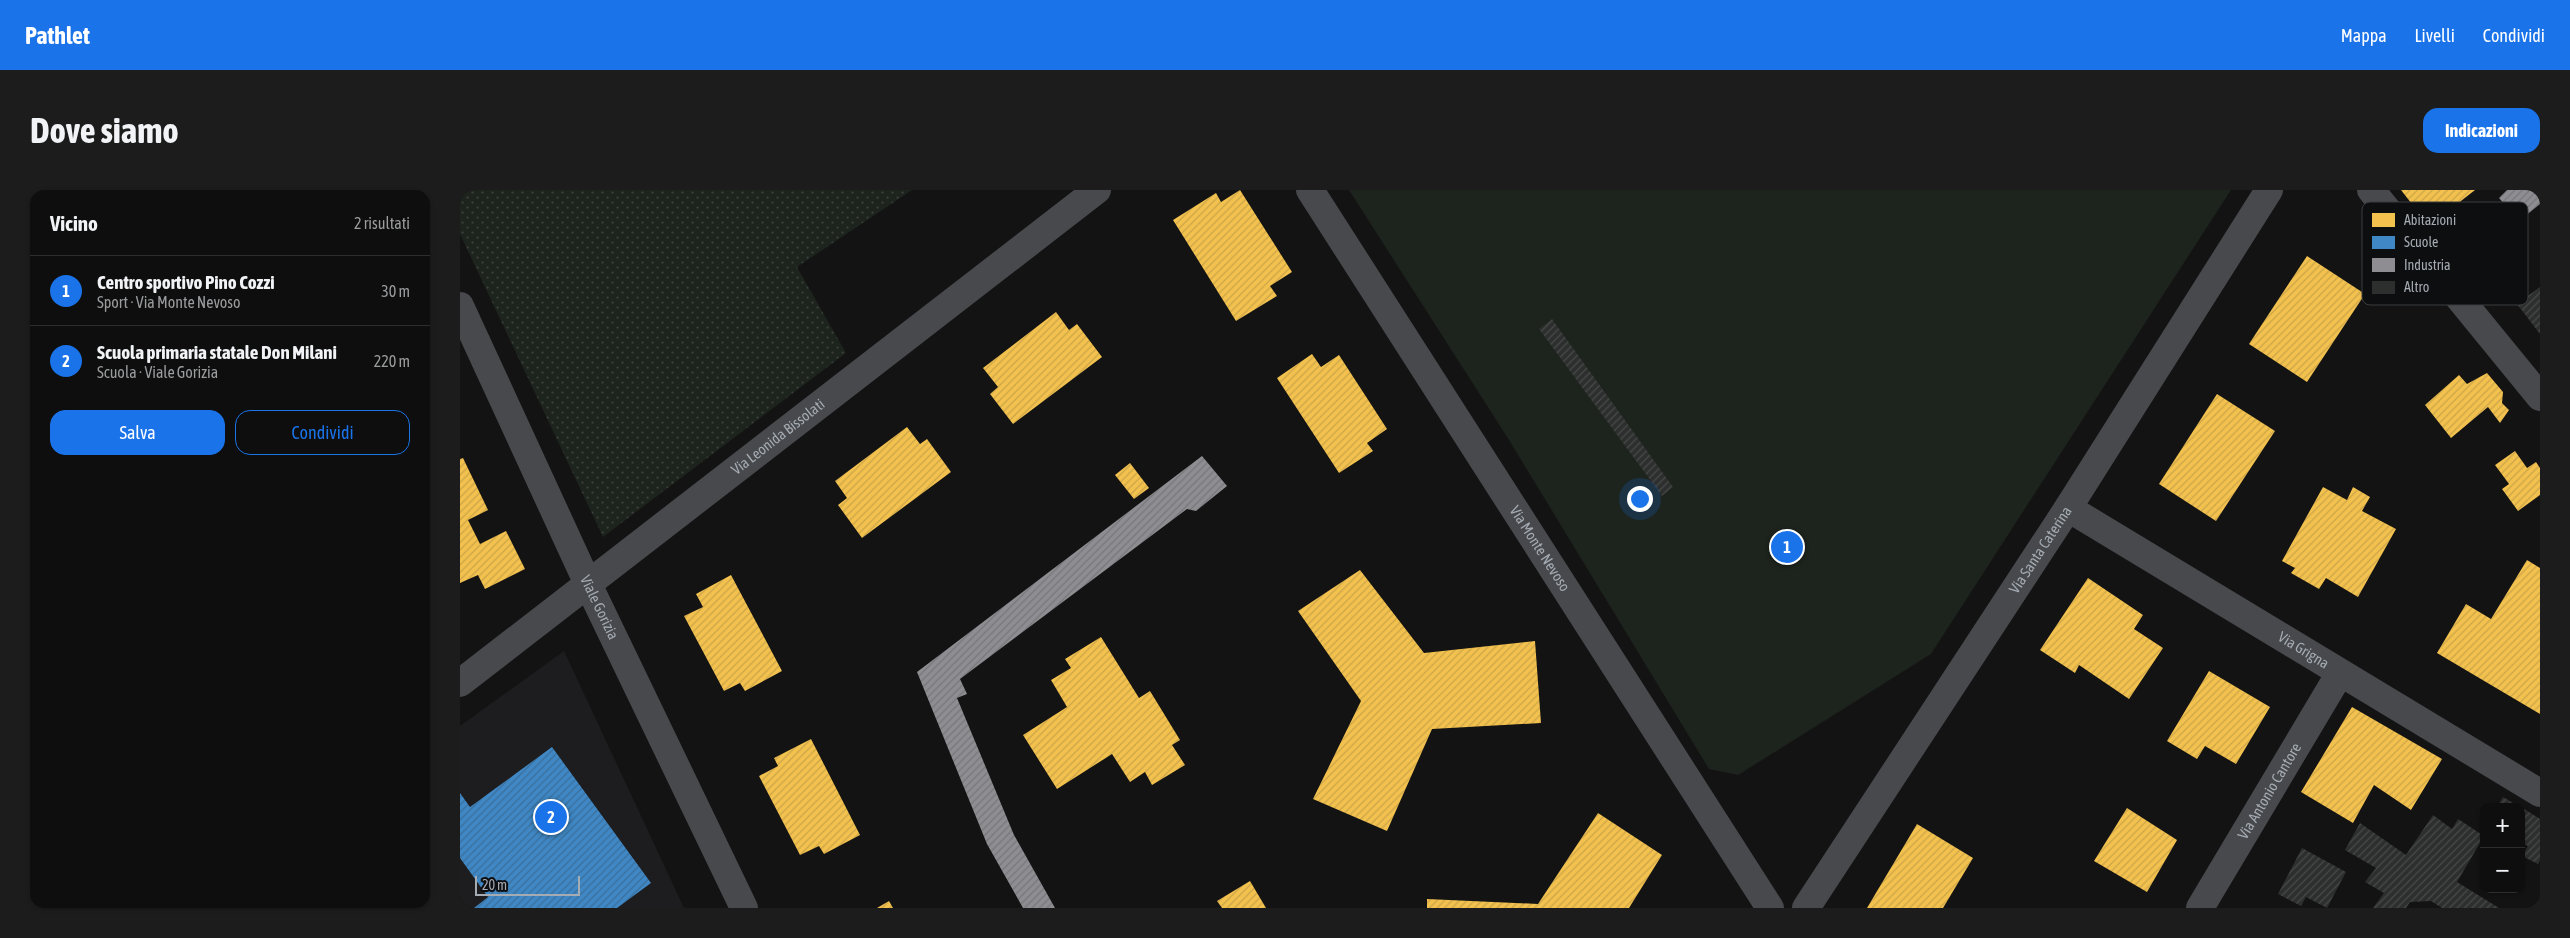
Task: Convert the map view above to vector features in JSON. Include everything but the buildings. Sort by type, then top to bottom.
[{"type":"street","name":"Via Leonida Bissolati","points":[[460,683],[1097,190]]},
{"type":"street","name":"Via Monte Nevoso","points":[[1310,190],[1770,908]]},
{"type":"street","name":"Via Santa Caterina","points":[[1806,908],[2068,508],[2269,190]]},
{"type":"street","points":[[2371,190],[2381,202]]},
{"type":"street","points":[[2465,305],[2540,397]]},
{"type":"street","name":"Viale Gorizia","points":[[460,306],[588,584],[744,908]]},
{"type":"street","name":"Via Grigna","points":[[2068,508],[2540,792]]},
{"type":"street","name":"Via Antonio Cantore","points":[[2200,908],[2340,673]]},
{"type":"shaded area","points":[[460,190],[912,190],[797,267],[846,353],[603,537],[460,234]]},
{"type":"shaded area","points":[[1349,190],[2231,190],[1931,654],[1738,775],[1709,769],[1509,440]]},
{"type":"shaded area","points":[[564,651],[684,908],[460,908],[460,726]]},
{"type":"place","name":"Centro sportivo Pino Cozzi","points":[[1787,547]]},
{"type":"place","name":"Scuola primaria statale Don Milani","points":[[551,817]]}]
